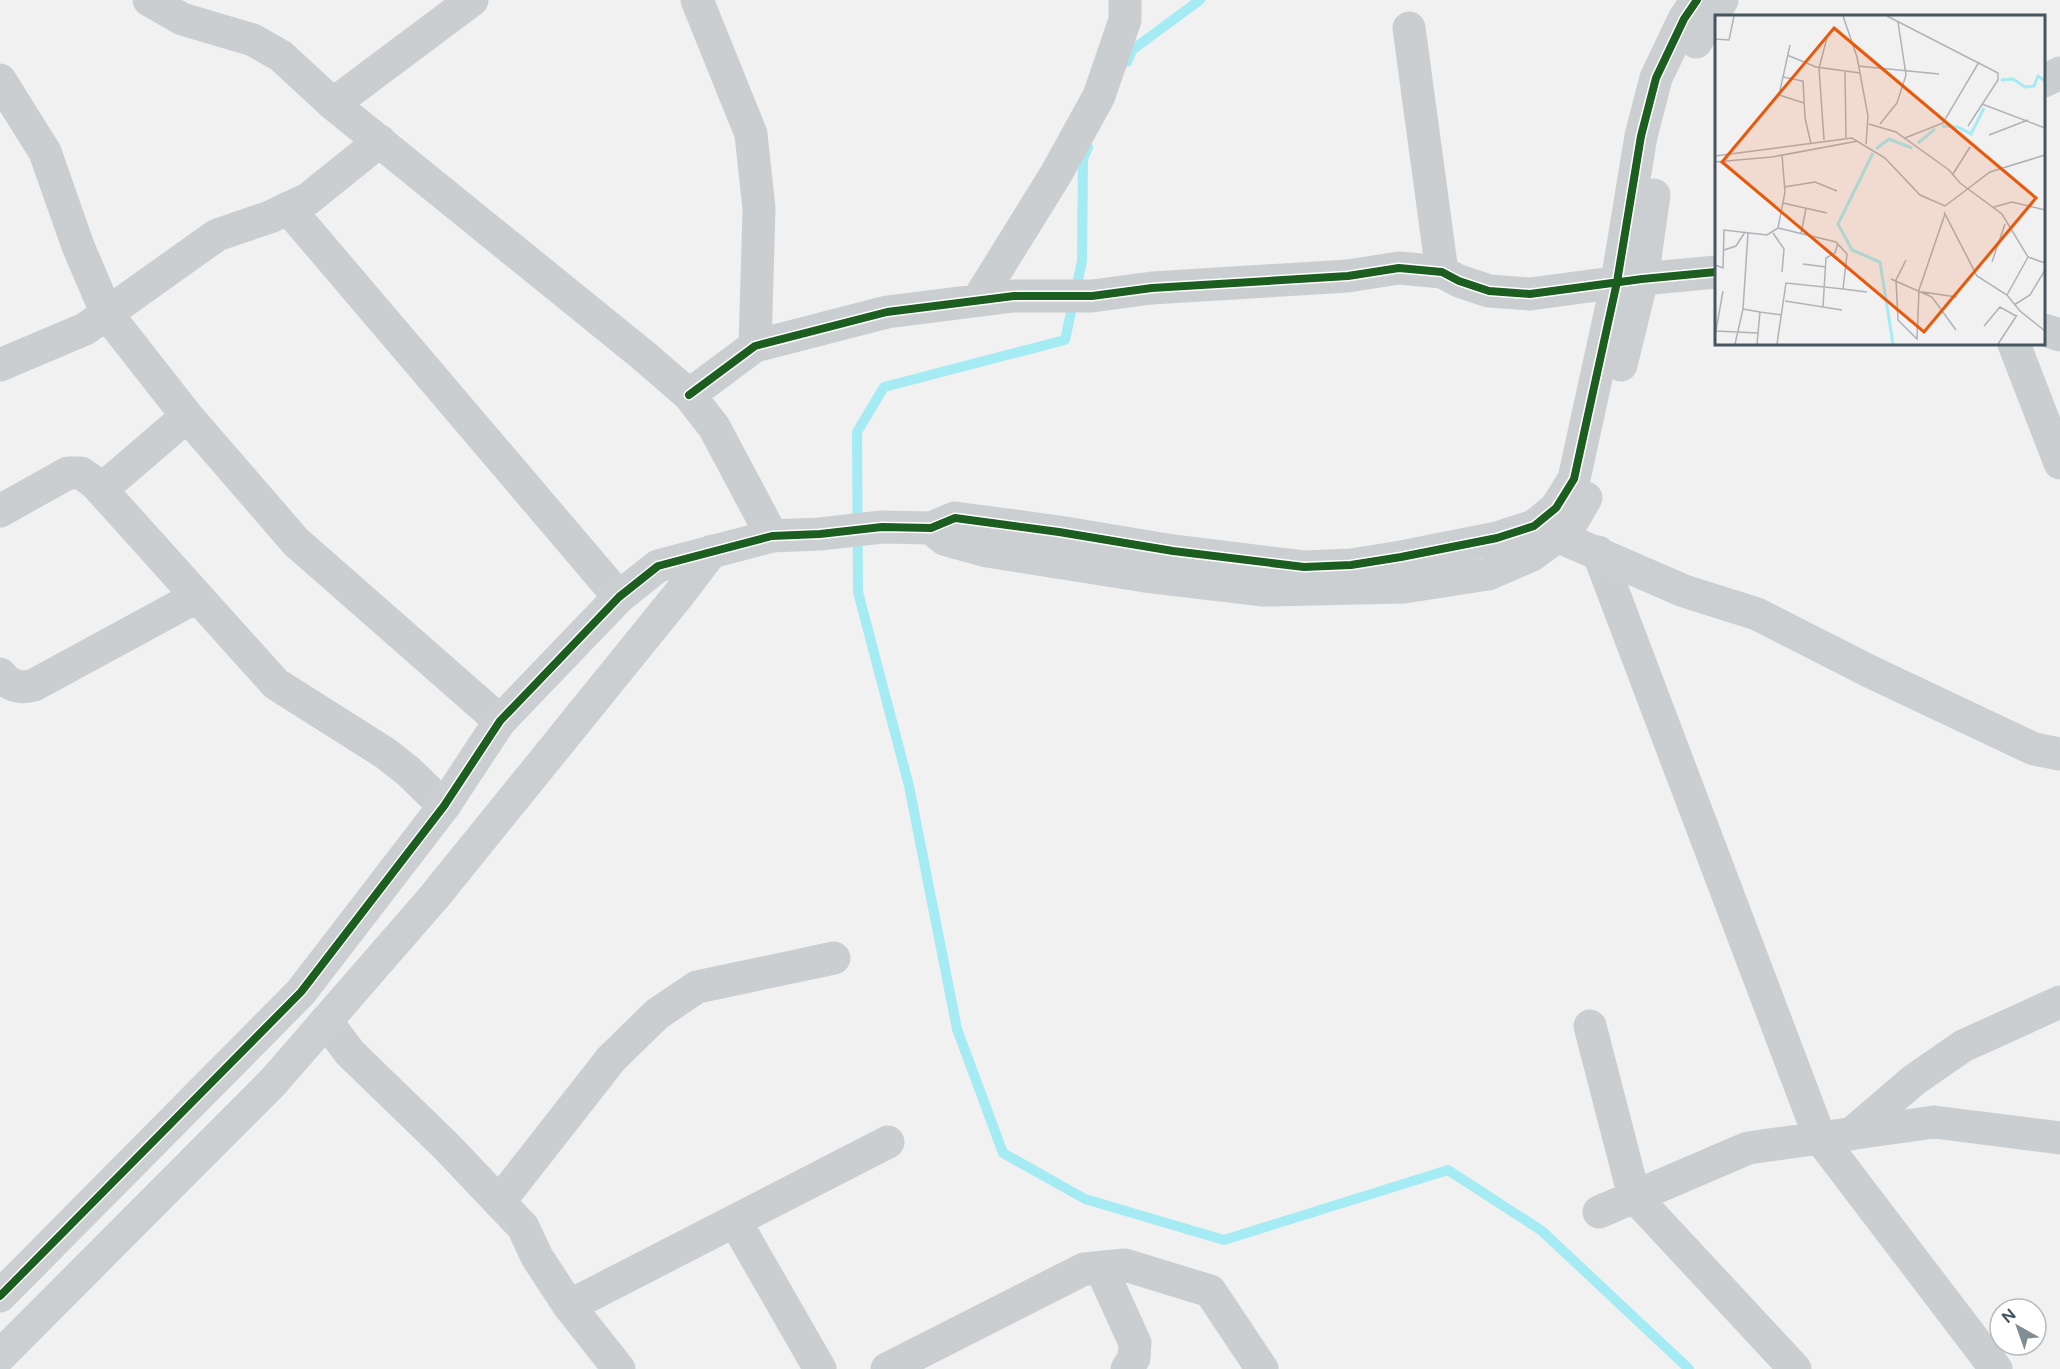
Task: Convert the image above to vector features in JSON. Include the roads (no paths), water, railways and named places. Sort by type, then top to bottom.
[{"type":"street","points":[[149,0],[182,19],[253,40],[282,56],[333,104],[644,356],[689,395],[714,427],[772,536]]},
{"type":"street","points":[[333,104],[472,0]]},
{"type":"street","points":[[697,0],[751,134],[759,209],[755,346]]},
{"type":"street","points":[[978,300],[1056,174],[1099,96],[1125,20],[1125,0]]},
{"type":"street","points":[[1629,281],[1641,136],[1656,78],[1684,19],[1697,0]]},
{"type":"street","points":[[1546,531],[1556,508],[1574,479],[1629,281],[1675,84],[1702,29],[1722,0]]},
{"type":"street","points":[[1409,28],[1442,272]]},
{"type":"street","points":[[2045,80],[2060,73]]},
{"type":"street","points":[[0,80],[45,152],[78,246],[107,314],[187,416],[296,542],[501,721]]},
{"type":"street","points":[[0,365],[85,328],[217,235],[308,199],[380,141]]},
{"type":"street","points":[[288,208],[619,597]]},
{"type":"street","points":[[689,395],[755,346],[886,312],[978,300],[1014,296],[1092,296],[1152,288],[1348,276],[1399,268],[1442,272],[1459,281],[1489,291],[1530,294],[1715,272]]},
{"type":"street","points":[[2045,330],[2060,334]]},
{"type":"street","points":[[2014,345],[2060,463]]},
{"type":"street","points":[[101,490],[187,416]]},
{"type":"street","points":[[0,512],[68,473],[81,472],[101,490],[276,684],[385,753],[408,771],[444,806]]},
{"type":"street","points":[[0,1296],[301,992],[444,806],[501,721],[619,597],[658,566],[712,551],[772,536],[820,534],[882,527],[931,528],[955,519],[1059,532],[1173,551],[1304,567],[1351,565],[1546,531],[1684,591],[1757,614],[1871,672],[2034,749],[2060,754]]},
{"type":"street","points":[[0,1356],[274,1081],[434,897],[712,551]]},
{"type":"street","points":[[1598,552],[1836,1136],[1996,1369]]},
{"type":"street","points":[[0,674],[11,684],[23,688],[34,685],[196,597]]},
{"type":"street","points":[[499,1202],[611,1059],[657,1014],[697,987],[834,958]]},
{"type":"street","points":[[1836,1136],[1963,1046],[2060,1002]]},
{"type":"street","points":[[326,1021],[350,1053],[446,1146],[523,1227],[537,1257],[569,1306],[619,1369]]},
{"type":"street","points":[[1590,1026],[1634,1197],[1795,1369]]},
{"type":"street","points":[[1599,1212],[1748,1148],[1934,1122],[2060,1138]]},
{"type":"street","points":[[569,1306],[888,1142]]},
{"type":"street","points":[[735,1221],[820,1369]]},
{"type":"street","points":[[887,1369],[1084,1269],[1125,1265],[1209,1291],[1262,1369]]},
{"type":"street","points":[[1101,1268],[1135,1343],[1134,1358],[1126,1369]]},
{"type":"waterway","points":[[1127,62],[1132,50],[1200,0]]},
{"type":"waterway","points":[[1088,147],[1083,159],[1082,261],[1065,340],[884,387],[857,432],[858,592],[909,786],[957,1029],[1003,1153],[1085,1199],[1224,1240],[1448,1170],[1542,1231],[1689,1369]]}]
